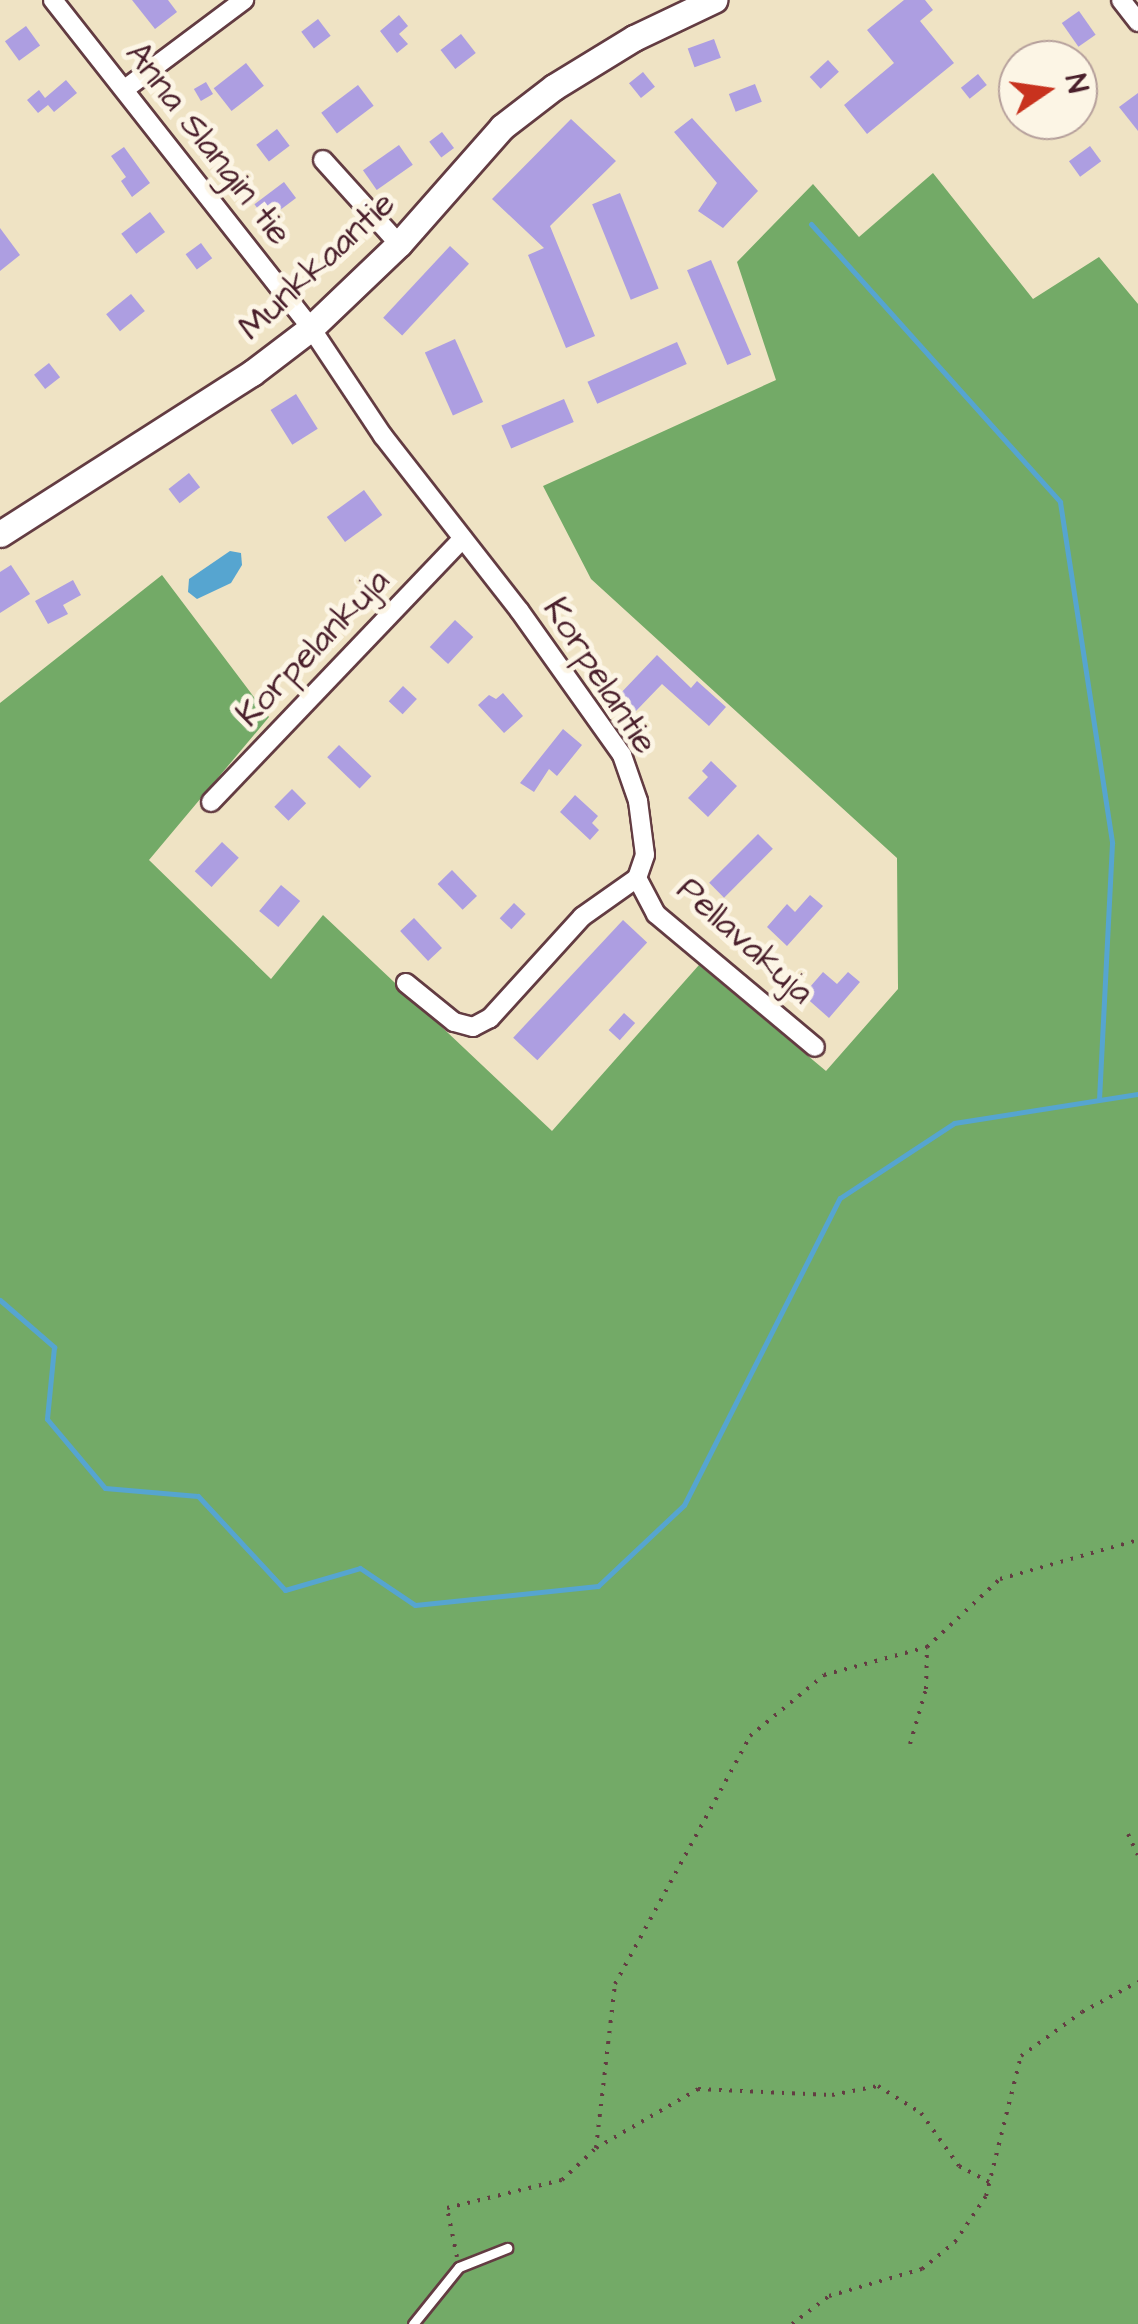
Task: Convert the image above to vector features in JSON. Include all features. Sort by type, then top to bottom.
[{"type":"street","name":"Anna Slangin tie","points":[[52,0],[311,328]]},
{"type":"street","points":[[126,89],[244,0]]},
{"type":"street","name":"Munkkaantie","points":[[0,534],[252,373],[311,328],[399,244],[502,127],[580,69],[714,0]]},
{"type":"street","points":[[1121,0],[1138,22]]},
{"type":"street","points":[[323,160],[399,244]]},
{"type":"street","name":"Korpelantie","points":[[311,328],[383,436],[519,610],[622,755],[638,800],[645,855],[637,878]]},
{"type":"street","name":"Korpelankuja","points":[[211,802],[462,539]]},
{"type":"street","points":[[406,983],[454,1022],[473,1028],[490,1018],[582,917],[637,878]]},
{"type":"street","name":"Pellavakuja","points":[[637,878],[656,914],[815,1047]]},
{"type":"lane","points":[[413,2324],[459,2267],[507,2248]]},
{"type":"path","points":[[596,2148],[615,1984],[750,1736],[824,1675],[927,1647],[1000,1580],[1138,1540]]},
{"type":"path","points":[[910,1744],[926,1690],[927,1647]]},
{"type":"path","points":[[1128,1834],[1138,1856]]},
{"type":"path","points":[[792,2324],[828,2296],[922,2268],[955,2242],[986,2196],[1021,2056],[1082,2012],[1138,1982]]},
{"type":"path","points":[[459,2267],[447,2208],[562,2180],[596,2148],[698,2089],[832,2096],[878,2086],[921,2113],[959,2166],[989,2182]]},
{"type":"green space","points":[[933,173],[1033,299],[1099,257],[1138,304],[1138,2324],[0,2324],[0,703],[162,575],[269,717],[149,860],[271,979],[323,915],[552,1131],[699,965],[826,1071],[898,989],[897,858],[591,579],[543,486],[776,380],[737,262],[813,184],[859,237]]},
{"type":"water","points":[[230,551],[241,553],[242,565],[231,583],[197,599],[188,592],[189,579]]},
{"type":"building","points":[[132,0],[168,0],[177,12],[155,29]]},
{"type":"building","points":[[904,0],[925,0],[933,10],[920,21],[954,63],[867,134],[844,105],[894,63],[867,30]]},
{"type":"building","points":[[1079,11],[1096,35],[1088,40],[1074,40],[1062,23]]},
{"type":"building","points":[[399,15],[408,26],[399,34],[408,44],[397,53],[380,31]]},
{"type":"building","points":[[318,19],[331,36],[314,48],[301,32]]},
{"type":"building","points":[[26,26],[40,45],[19,61],[5,41]]},
{"type":"building","points":[[461,34],[476,53],[455,69],[441,50]]},
{"type":"building","points":[[714,39],[721,58],[695,67],[688,49]]},
{"type":"building","points":[[828,60],[839,72],[821,89],[810,77]]},
{"type":"building","points":[[246,63],[264,86],[232,111],[214,88]]},
{"type":"building","points":[[643,72],[655,87],[641,98],[629,83]]},
{"type":"building","points":[[978,74],[987,85],[970,99],[961,88]]},
{"type":"building","points":[[66,80],[77,93],[54,112],[48,105],[38,113],[27,100],[39,90],[45,98]]},
{"type":"building","points":[[206,82],[213,94],[201,101],[194,89]]},
{"type":"building","points":[[755,84],[762,102],[736,112],[729,94]]},
{"type":"building","points":[[358,85],[374,106],[337,133],[321,113]]},
{"type":"building","points":[[1138,93],[1138,131],[1119,107]]},
{"type":"building","points":[[692,118],[758,191],[723,228],[698,211],[717,183],[674,132]]},
{"type":"building","points":[[571,119],[616,161],[550,226],[595,336],[566,348],[528,255],[544,248],[492,199]]},
{"type":"building","points":[[277,129],[290,146],[269,161],[256,145]]},
{"type":"building","points":[[442,132],[454,148],[441,158],[429,142]]},
{"type":"building","points":[[399,145],[413,165],[377,190],[363,170]]},
{"type":"building","points":[[1090,146],[1101,161],[1080,177],[1069,161]]},
{"type":"building","points":[[124,147],[150,183],[132,197],[121,181],[126,177],[111,156]]},
{"type":"building","points":[[284,182],[296,198],[266,220],[254,204]]},
{"type":"building","points":[[620,193],[659,288],[631,300],[592,204]]},
{"type":"building","points":[[150,212],[165,232],[136,254],[121,234]]},
{"type":"building","points":[[0,228],[20,255],[0,271]]},
{"type":"building","points":[[201,243],[212,258],[197,270],[186,254]]},
{"type":"building","points":[[450,246],[469,264],[402,335],[383,318]]},
{"type":"building","points":[[711,260],[751,355],[727,365],[687,270]]},
{"type":"building","points":[[131,294],[145,311],[120,331],[106,314]]},
{"type":"building","points":[[455,339],[483,402],[453,415],[425,352]]},
{"type":"building","points":[[677,342],[687,364],[597,404],[587,382]]},
{"type":"building","points":[[49,363],[60,377],[45,389],[34,375]]},
{"type":"building","points":[[296,394],[318,429],[292,445],[271,410]]},
{"type":"building","points":[[564,399],[574,422],[511,449],[501,426]]},
{"type":"building","points":[[189,473],[200,487],[180,503],[169,489]]},
{"type":"building","points":[[364,490],[382,515],[345,542],[327,517]]},
{"type":"building","points":[[11,565],[30,594],[0,613],[0,572]]},
{"type":"building","points":[[73,580],[81,595],[63,605],[68,614],[48,624],[35,601]]},
{"type":"building","points":[[455,620],[473,637],[448,664],[430,647]]},
{"type":"building","points":[[657,655],[691,688],[697,681],[726,707],[709,726],[662,684],[635,712],[618,696]]},
{"type":"building","points":[[403,686],[417,699],[403,714],[389,701]]},
{"type":"building","points":[[503,693],[523,716],[504,733],[478,705],[489,695],[496,699]]},
{"type":"building","points":[[563,729],[582,745],[557,776],[549,769],[534,792],[520,783]]},
{"type":"building","points":[[339,745],[371,776],[360,788],[327,757]]},
{"type":"building","points":[[711,761],[737,786],[708,817],[688,798],[708,777],[702,771]]},
{"type":"building","points":[[292,789],[306,803],[288,821],[274,807]]},
{"type":"building","points":[[575,795],[598,816],[592,823],[599,830],[590,840],[560,812]]},
{"type":"building","points":[[758,834],[773,849],[724,898],[709,883]]},
{"type":"building","points":[[222,842],[239,858],[212,887],[195,871]]},
{"type":"building","points":[[452,870],[477,896],[463,910],[438,884]]},
{"type":"building","points":[[281,885],[300,901],[278,927],[259,911]]},
{"type":"building","points":[[810,895],[823,906],[787,946],[767,927],[787,904],[795,912]]},
{"type":"building","points":[[514,903],[526,914],[511,929],[500,918]]},
{"type":"building","points":[[414,918],[442,948],[428,961],[400,931]]},
{"type":"building","points":[[623,920],[647,943],[537,1060],[513,1038]]},
{"type":"building","points":[[823,972],[837,984],[848,972],[860,982],[829,1018],[803,995]]},
{"type":"building","points":[[624,1013],[635,1023],[620,1040],[609,1030]]},
{"type":"waterway","points":[[811,224],[1060,502],[1112,843],[1099,1099]]},
{"type":"waterway","points":[[0,1300],[54,1347],[47,1419],[105,1488],[198,1496],[285,1590],[360,1568],[415,1605],[598,1586],[684,1505],[840,1198],[954,1123],[1138,1094]]}]
